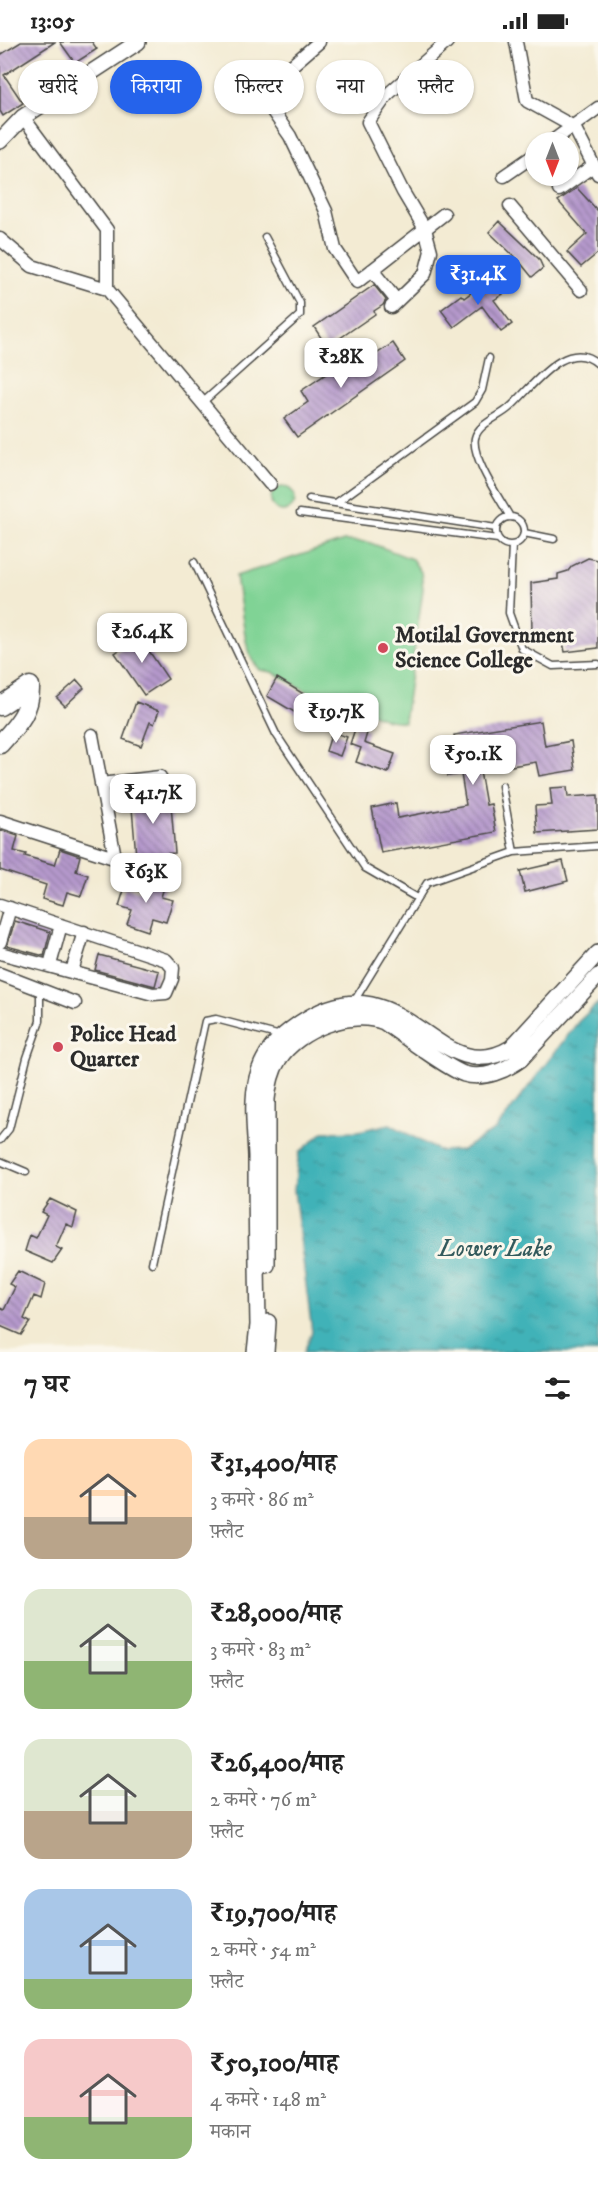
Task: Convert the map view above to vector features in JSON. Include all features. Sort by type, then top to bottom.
[{"type":"main road","points":[[0,705],[30,686]]},
{"type":"main road","points":[[0,726],[17,709],[30,686]]},
{"type":"main road","points":[[0,744],[23,718],[31,701],[30,686]]},
{"type":"street","points":[[2,136],[23,117],[138,42]]},
{"type":"street","points":[[318,42],[260,93],[290,136],[326,211],[335,249],[357,282],[444,214]]},
{"type":"street","points":[[372,270],[394,304],[425,274],[431,251],[425,229],[403,192],[368,122],[387,96],[447,42]]},
{"type":"street","points":[[516,42],[527,101],[574,127],[596,170],[559,190]]},
{"type":"street","points":[[566,132],[598,108]]},
{"type":"street","points":[[23,117],[107,230],[107,289]]},
{"type":"street","points":[[504,176],[525,162]]},
{"type":"street","points":[[510,206],[581,290]]},
{"type":"street","points":[[0,239],[32,266],[107,289],[270,484]]},
{"type":"street","points":[[92,735],[115,857]]},
{"type":"street","points":[[101,784],[160,777]]},
{"type":"street","points":[[0,821],[157,872]]},
{"type":"street","points":[[0,942],[5,906],[166,960],[173,968],[172,979],[165,993],[153,994],[50,965],[0,954]]},
{"type":"street","points":[[50,965],[61,925]]},
{"type":"street","points":[[72,972],[84,932]]},
{"type":"street","points":[[255,1352],[258,1325],[255,1092],[267,1050],[281,1036],[311,1016],[334,1006],[353,1003],[375,1005],[393,1011],[450,1050],[480,1059],[496,1057],[511,1048],[598,953]]},
{"type":"street","points":[[0,974],[75,1003]]},
{"type":"street","points":[[266,1352],[267,1099],[270,1077],[280,1058],[300,1040],[317,1029],[348,1017],[373,1018],[384,1022],[464,1074],[486,1075],[511,1066],[521,1059],[598,975]]},
{"type":"lane","points":[[202,403],[300,315],[300,303],[265,237]]},
{"type":"lane","points":[[300,513],[498,539],[512,545],[520,541],[524,533],[522,524],[510,517],[478,458],[475,437],[479,429],[509,408],[529,385],[556,364],[576,356],[593,360],[598,364]]},
{"type":"lane","points":[[336,503],[475,402],[482,390],[489,358]]},
{"type":"lane","points":[[309,499],[496,528]]},
{"type":"lane","points":[[498,539],[496,528],[501,520],[510,517]]},
{"type":"lane","points":[[524,533],[554,538]]},
{"type":"lane","points":[[512,545],[509,613],[522,649],[553,666],[598,664]]},
{"type":"lane","points":[[194,562],[276,734],[365,868],[417,898]]},
{"type":"lane","points":[[502,786],[514,852]]},
{"type":"lane","points":[[353,1003],[427,883],[514,852],[598,846]]},
{"type":"lane","points":[[0,1140],[9,1130],[27,1058],[40,1021],[40,989]]},
{"type":"lane","points":[[152,1263],[205,1021],[216,1019],[300,1040]]},
{"type":"lane","points":[[0,1161],[26,1172]]},
{"type":"green space","points":[[283,487],[291,491],[295,499],[291,507],[283,511],[275,507],[271,499],[275,491]]},
{"type":"green space","points":[[344,541],[368,542],[412,559],[421,572],[423,589],[404,722],[388,720],[373,714],[345,717],[327,702],[272,672],[260,670],[252,660],[246,641],[236,576]]},
{"type":"water","name":"Lower Lake","points":[[598,1003],[598,1352],[304,1352],[312,1332],[294,1190],[299,1153],[323,1132],[358,1131],[390,1124],[439,1151],[462,1150],[496,1129],[578,1022]]},
{"type":"building","points":[[21,42],[55,42],[27,60],[18,60],[18,66],[4,75],[18,96],[18,106],[3,116],[0,111],[0,55]]},
{"type":"building","points":[[60,42],[92,42],[97,49],[80,60],[73,60]]},
{"type":"building","points":[[577,188],[598,211],[598,253],[581,267],[567,252],[587,234],[558,201]]},
{"type":"building","points":[[499,221],[539,259],[543,268],[532,277],[489,232]]},
{"type":"building","points":[[491,278],[503,294],[494,300],[512,324],[501,332],[482,306],[454,327],[441,310],[461,295],[464,298]]},
{"type":"building","points":[[374,285],[386,300],[383,305],[374,311],[375,314],[327,347],[314,327]]},
{"type":"building","points":[[393,343],[405,361],[297,437],[284,419],[308,402],[301,391],[332,370],[339,379]]},
{"type":"building","points":[[588,558],[598,560],[598,648],[565,652],[563,642],[538,640],[532,632],[531,583],[558,579],[558,574],[568,571],[572,566]]},
{"type":"building","points":[[145,633],[153,644],[147,648],[168,679],[144,695],[115,653]]},
{"type":"building","points":[[277,678],[312,699],[301,716],[267,696]]},
{"type":"building","points":[[77,680],[84,688],[65,706],[57,698]]},
{"type":"building","points":[[136,702],[159,711],[154,724],[150,722],[141,746],[123,739]]},
{"type":"building","points":[[541,721],[545,746],[571,741],[575,770],[539,776],[536,762],[480,771],[486,805],[491,804],[496,832],[381,853],[372,808],[396,803],[398,818],[466,805],[461,774],[448,776],[446,764],[458,762],[454,735]]},
{"type":"building","points":[[356,726],[368,730],[364,743],[395,754],[388,773],[356,762],[361,748],[350,744]]},
{"type":"building","points":[[332,732],[347,737],[340,756],[326,751]]},
{"type":"building","points":[[567,787],[568,797],[598,795],[598,829],[537,833],[535,806],[552,805],[550,788]]},
{"type":"building","points":[[170,793],[175,853],[136,856],[131,796]]},
{"type":"building","points":[[0,830],[18,836],[14,851],[26,854],[25,856],[55,865],[60,849],[80,856],[76,871],[88,875],[81,896],[67,892],[63,905],[42,899],[46,885],[0,870]]},
{"type":"building","points":[[563,861],[568,881],[525,892],[520,871]]},
{"type":"building","points":[[144,877],[166,881],[161,897],[173,900],[166,922],[152,918],[148,931],[127,924],[132,910],[119,906],[125,887],[140,891]]},
{"type":"building","points":[[15,921],[50,932],[44,956],[7,946]]},
{"type":"building","points":[[99,955],[159,971],[155,986],[95,970]]},
{"type":"building","points":[[50,1199],[77,1212],[73,1227],[66,1224],[56,1247],[62,1250],[53,1263],[25,1251],[30,1235],[36,1238],[47,1215],[41,1212]]},
{"type":"building","points":[[18,1271],[45,1284],[41,1299],[34,1296],[24,1319],[30,1322],[21,1335],[0,1326],[0,1308],[4,1310],[15,1287],[9,1284]]},
{"type":"place","name":"Motilal Government Science College","points":[[383,648]]},
{"type":"place","name":"Police Head Quarter","points":[[58,1047]]}]
